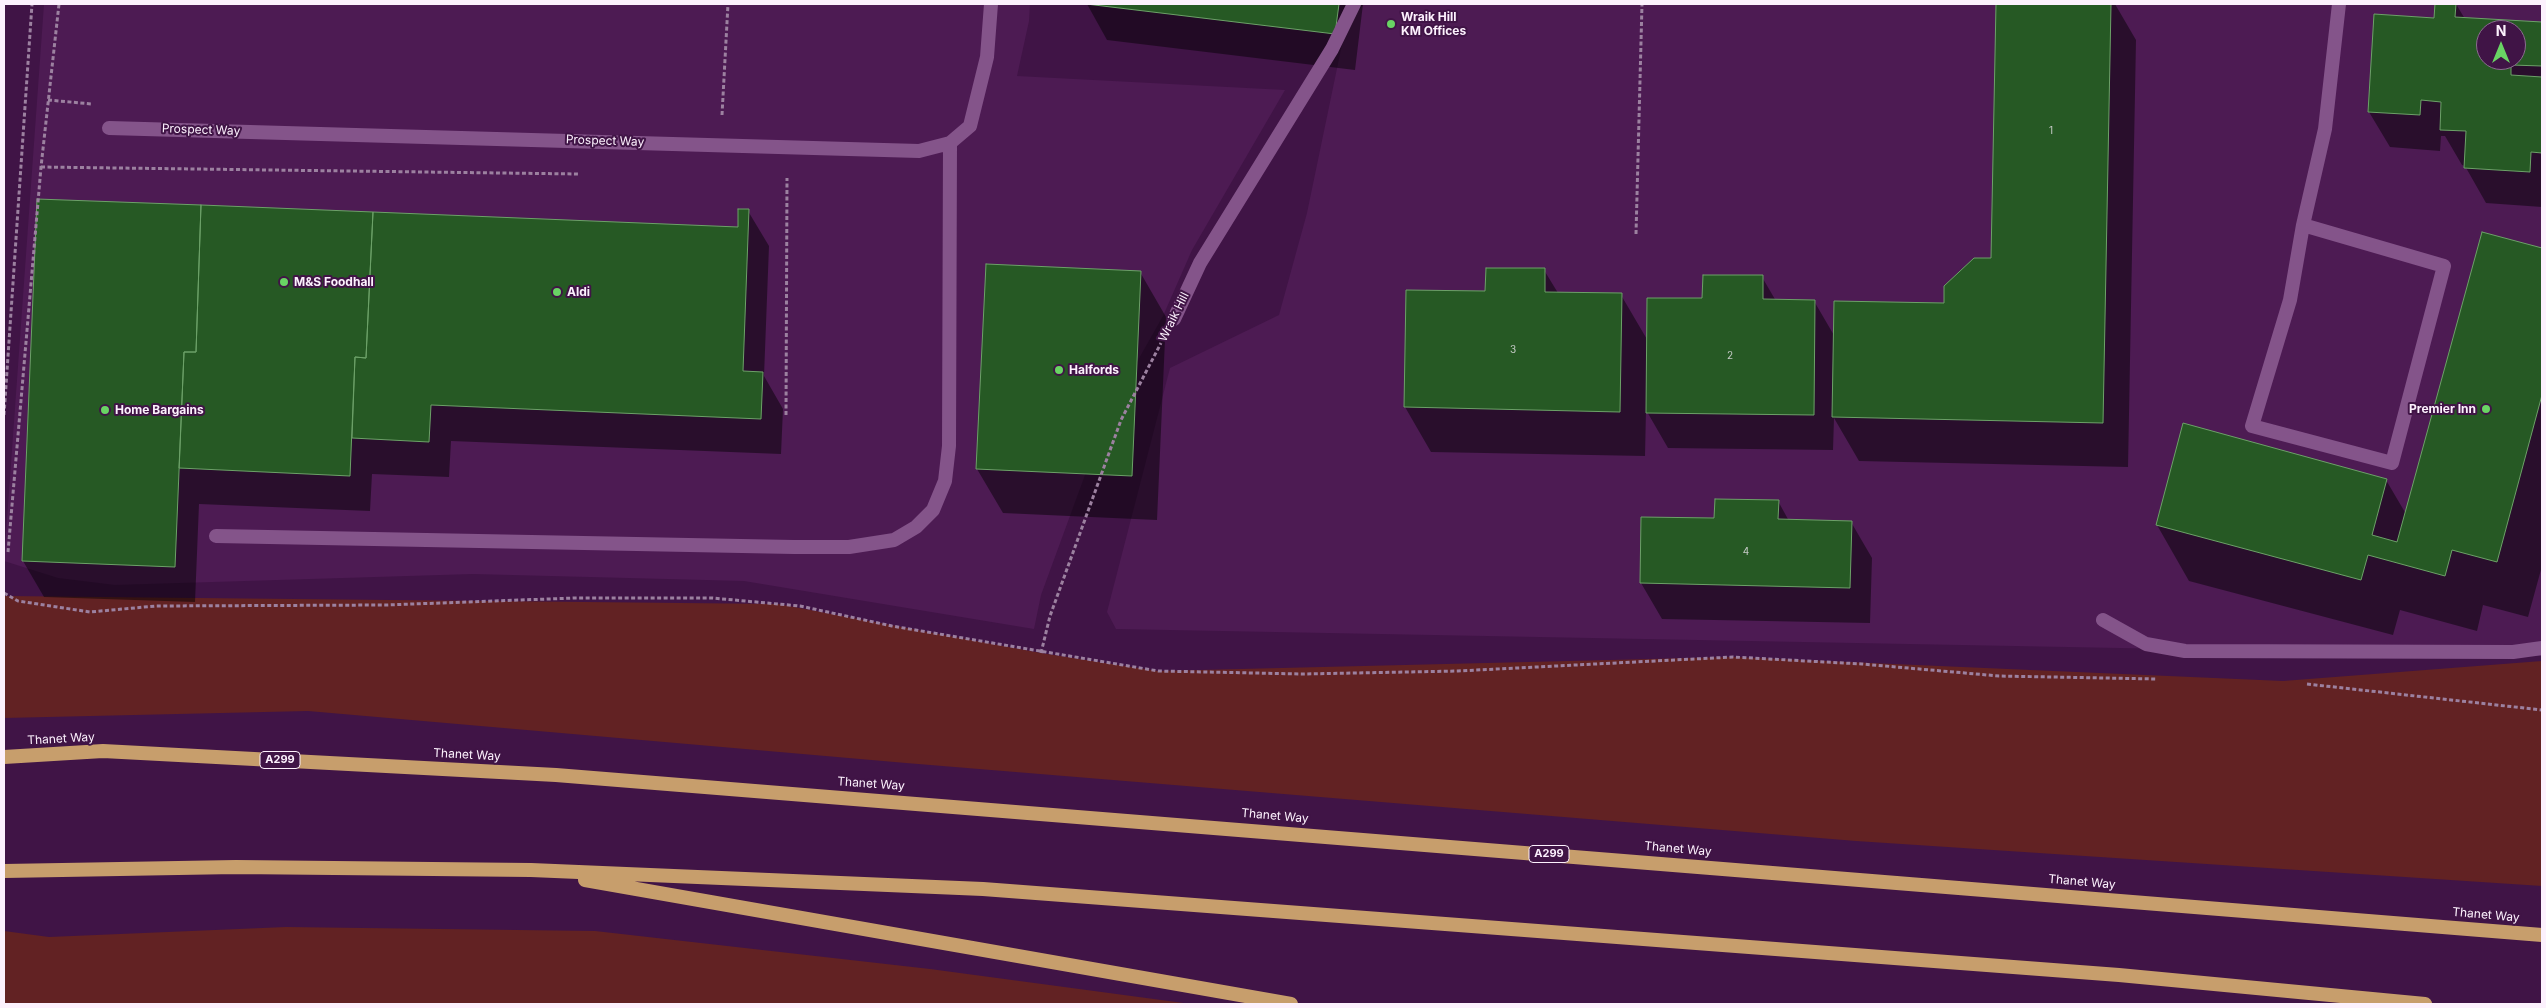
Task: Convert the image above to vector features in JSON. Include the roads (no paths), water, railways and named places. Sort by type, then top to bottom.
[{"type":"highway","name":"Thanet Way","points":[[4,757],[103,751],[556,775],[2542,935]]},
{"type":"highway","points":[[4,871],[236,867],[531,870],[983,889],[2119,975],[2425,1004]]},
{"type":"highway","points":[[531,870],[1291,1004]]},
{"type":"street","name":"Prospect Way","points":[[109,128],[919,151],[950,143],[970,126],[986,57],[991,4]]},
{"type":"street","name":"Wraik Hill","points":[[1174,318],[1200,262],[1332,49],[1354,4]]},
{"type":"street","points":[[2303,224],[2444,266],[2392,463],[2252,426],[2290,300],[2303,224],[2325,129],[2339,4]]},
{"type":"street","points":[[216,536],[794,547],[849,547],[894,540],[916,527],[933,510],[945,481],[949,446],[950,143]]},
{"type":"street","points":[[2103,620],[2146,644],[2185,651],[2513,652],[2542,648]]},
{"type":"place","name":"Wraik Hill KM Offices","points":[[1391,24]]},
{"type":"place","name":"M&S Foodhall","points":[[284,282]]},
{"type":"place","name":"Aldi","points":[[557,292]]},
{"type":"place","name":"Halfords","points":[[1059,370]]},
{"type":"place","name":"Premier Inn","points":[[2486,409]]},
{"type":"place","name":"Home Bargains","points":[[105,410]]}]
